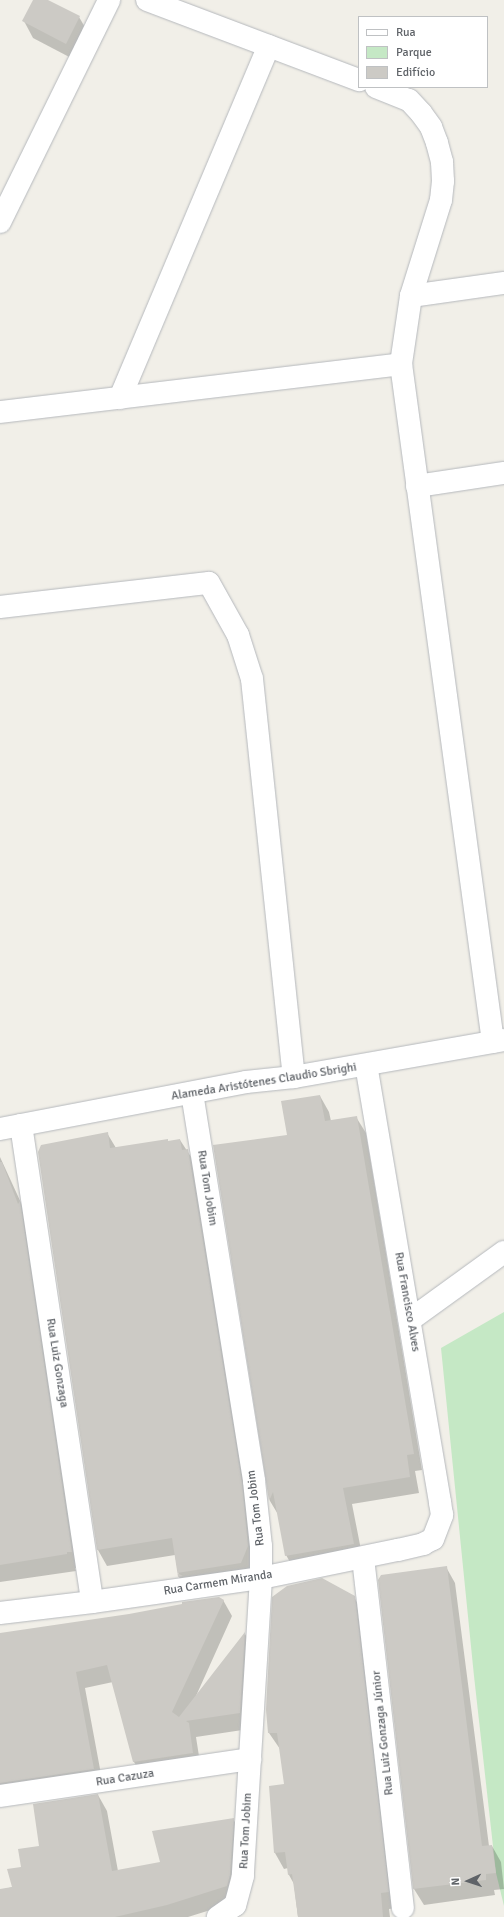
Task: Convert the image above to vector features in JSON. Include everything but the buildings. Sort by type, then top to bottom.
[{"type":"street","points":[[0,222],[108,0]]},
{"type":"street","points":[[147,0],[358,80]]},
{"type":"street","points":[[120,398],[269,46]]},
{"type":"street","points":[[379,88],[409,100],[421,113],[435,138],[442,162],[443,181],[441,200],[411,296],[401,364],[417,486],[498,1041]]},
{"type":"street","points":[[411,296],[504,283]]},
{"type":"street","points":[[0,412],[401,364]]},
{"type":"street","points":[[417,486],[504,473]]},
{"type":"street","points":[[0,606],[209,583],[238,635],[252,679],[294,1077]]},
{"type":"street","name":"Alameda Aristótenes Claudio Sbrighi","points":[[10,1127],[246,1082],[294,1077],[498,1041]]},
{"type":"street","name":"Rua Francisco Alves","points":[[366,1065],[442,1515],[433,1538]]},
{"type":"street","name":"Rua Tom Jobim","points":[[192,1093],[254,1481],[261,1546],[261,1578],[243,1876],[235,1905],[218,1917]]},
{"type":"street","name":"Rua Luiz Gonzaga","points":[[10,1127],[92,1602]]},
{"type":"street","points":[[410,1320],[504,1252]]},
{"type":"street","name":"Rua Carmem Miranda","points":[[0,1613],[92,1602],[261,1578],[363,1558],[423,1544],[433,1538]]},
{"type":"street","name":"Rua Luiz Gonzaga Júnior","points":[[363,1558],[403,1908]]},
{"type":"street","name":"Rua Cazuza","points":[[0,1796],[250,1759]]},
{"type":"green space","points":[[504,1312],[504,1906],[496,1873],[474,1676],[441,1348]]}]
